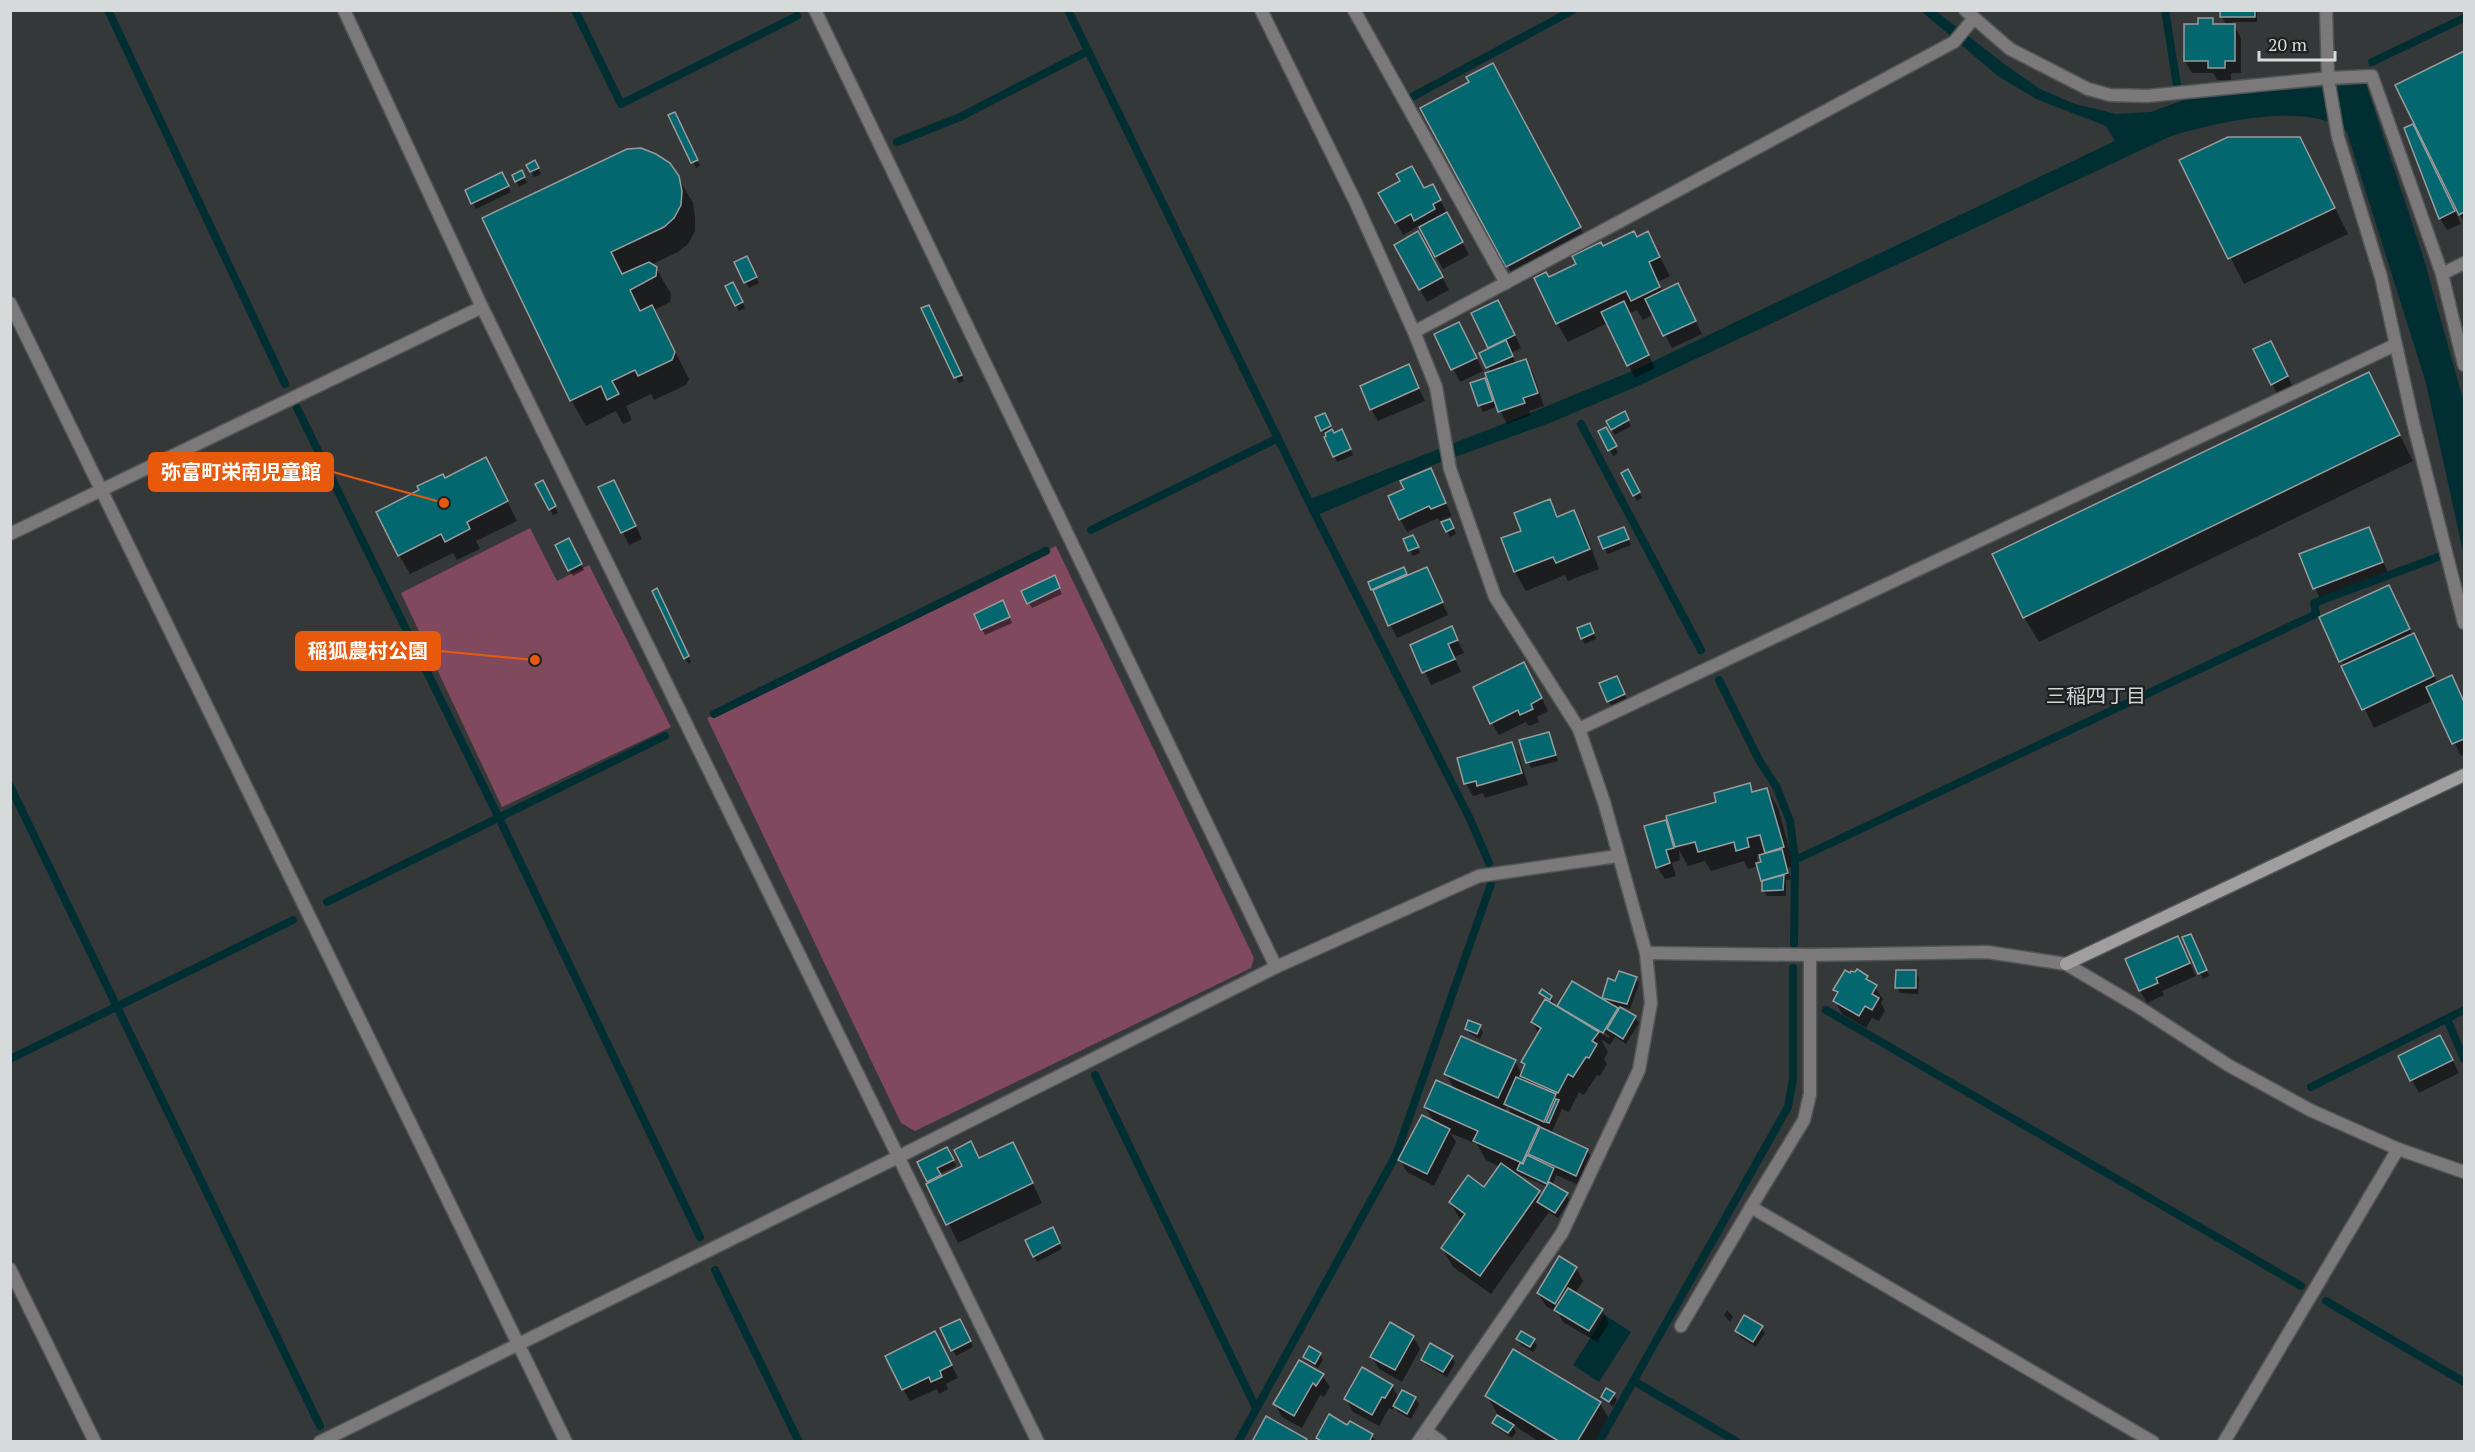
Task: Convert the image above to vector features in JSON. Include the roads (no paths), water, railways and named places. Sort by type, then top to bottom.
[{"type":"street","points":[[344,10],[482,307],[1038,1442]]},
{"type":"street","points":[[815,10],[1276,967]]},
{"type":"street","points":[[1261,10],[1356,203],[1436,387],[1450,469],[1495,597],[1580,729],[1604,802],[1646,953],[1651,1003],[1639,1070],[1562,1233],[1422,1436],[1441,1442]]},
{"type":"street","points":[[1354,10],[1506,283]]},
{"type":"street","points":[[2326,10],[2328,78],[2338,136],[2381,278],[2413,422],[2464,623]]},
{"type":"street","points":[[1414,332],[1954,42],[1975,16],[2010,49],[2088,89],[2110,95],[2147,96],[2328,78],[2372,76],[2442,274],[2464,365]]},
{"type":"street","points":[[2442,274],[2464,263]]},
{"type":"street","points":[[10,303],[566,1442]]},
{"type":"street","points":[[10,534],[482,307]]},
{"type":"street","points":[[1580,729],[2396,345]]},
{"type":"street","points":[[2066,964],[2464,775]]},
{"type":"street","points":[[320,1442],[898,1157],[1276,967],[1479,876],[1618,856]]},
{"type":"street","points":[[1646,953],[1810,955],[1987,952],[2066,964],[2137,1006],[2228,1065],[2310,1110],[2398,1149],[2464,1172]]},
{"type":"street","points":[[1681,1326],[1804,1120],[1810,1094],[1810,955]]},
{"type":"street","points":[[2224,1442],[2398,1149]]},
{"type":"street","points":[[1751,1207],[2153,1442]]},
{"type":"street","points":[[10,1269],[95,1442]]},
{"type":"water","points":[[1921,11],[1936,11],[2040,89],[2075,104],[2116,114],[2151,112],[2192,97],[2366,84],[2423,256],[2464,403],[2464,556],[2426,383],[2347,132],[2331,122],[2310,117],[2286,116],[2261,117],[2211,125],[2171,136],[1638,386],[1547,424],[1438,463],[1313,517],[1305,501],[1637,369],[2115,141],[2106,126],[2036,99],[1998,76]]},
{"type":"water","points":[[1605,1315],[1631,1332],[1599,1382],[1573,1365]]},
{"type":"waterway","points":[[108,10],[285,384]]},
{"type":"waterway","points":[[575,10],[621,104],[797,16]]},
{"type":"waterway","points":[[1068,10],[1312,508],[1470,819],[1489,863]]},
{"type":"waterway","points":[[1412,97],[1573,10]]},
{"type":"waterway","points":[[2165,10],[2177,85]]},
{"type":"waterway","points":[[2372,62],[2464,18]]},
{"type":"waterway","points":[[897,142],[960,117],[1088,51]]},
{"type":"waterway","points":[[297,408],[499,818],[700,1237]]},
{"type":"waterway","points":[[1581,424],[1701,650]]},
{"type":"waterway","points":[[1091,530],[1278,438]]},
{"type":"waterway","points":[[714,714],[1046,551]]},
{"type":"waterway","points":[[1795,860],[2316,614],[2314,603],[2438,557]]},
{"type":"waterway","points":[[1719,680],[1759,760],[1776,786],[1790,821],[1795,860],[1794,944]]},
{"type":"waterway","points":[[327,902],[665,736]]},
{"type":"waterway","points":[[10,786],[320,1426]]},
{"type":"waterway","points":[[1238,1442],[1396,1155],[1491,884]]},
{"type":"waterway","points":[[10,1059],[293,920]]},
{"type":"waterway","points":[[1599,1442],[1788,1107],[1793,1079],[1793,968]]},
{"type":"waterway","points":[[1826,1010],[2301,1286]]},
{"type":"waterway","points":[[2311,1087],[2464,1010]]},
{"type":"waterway","points":[[2447,1019],[2464,1059]]},
{"type":"waterway","points":[[1095,1075],[1256,1408]]},
{"type":"waterway","points":[[715,1270],[799,1442]]},
{"type":"waterway","points":[[2326,1301],[2464,1382]]},
{"type":"waterway","points":[[1634,1381],[1737,1442]]},
{"type":"place","name":"弥富町栄南児童館","points":[[444,503]]},
{"type":"place","name":"稲狐農村公園","points":[[535,660]]},
{"type":"district","name":"三稲四丁目","points":[[2096,695]]}]
